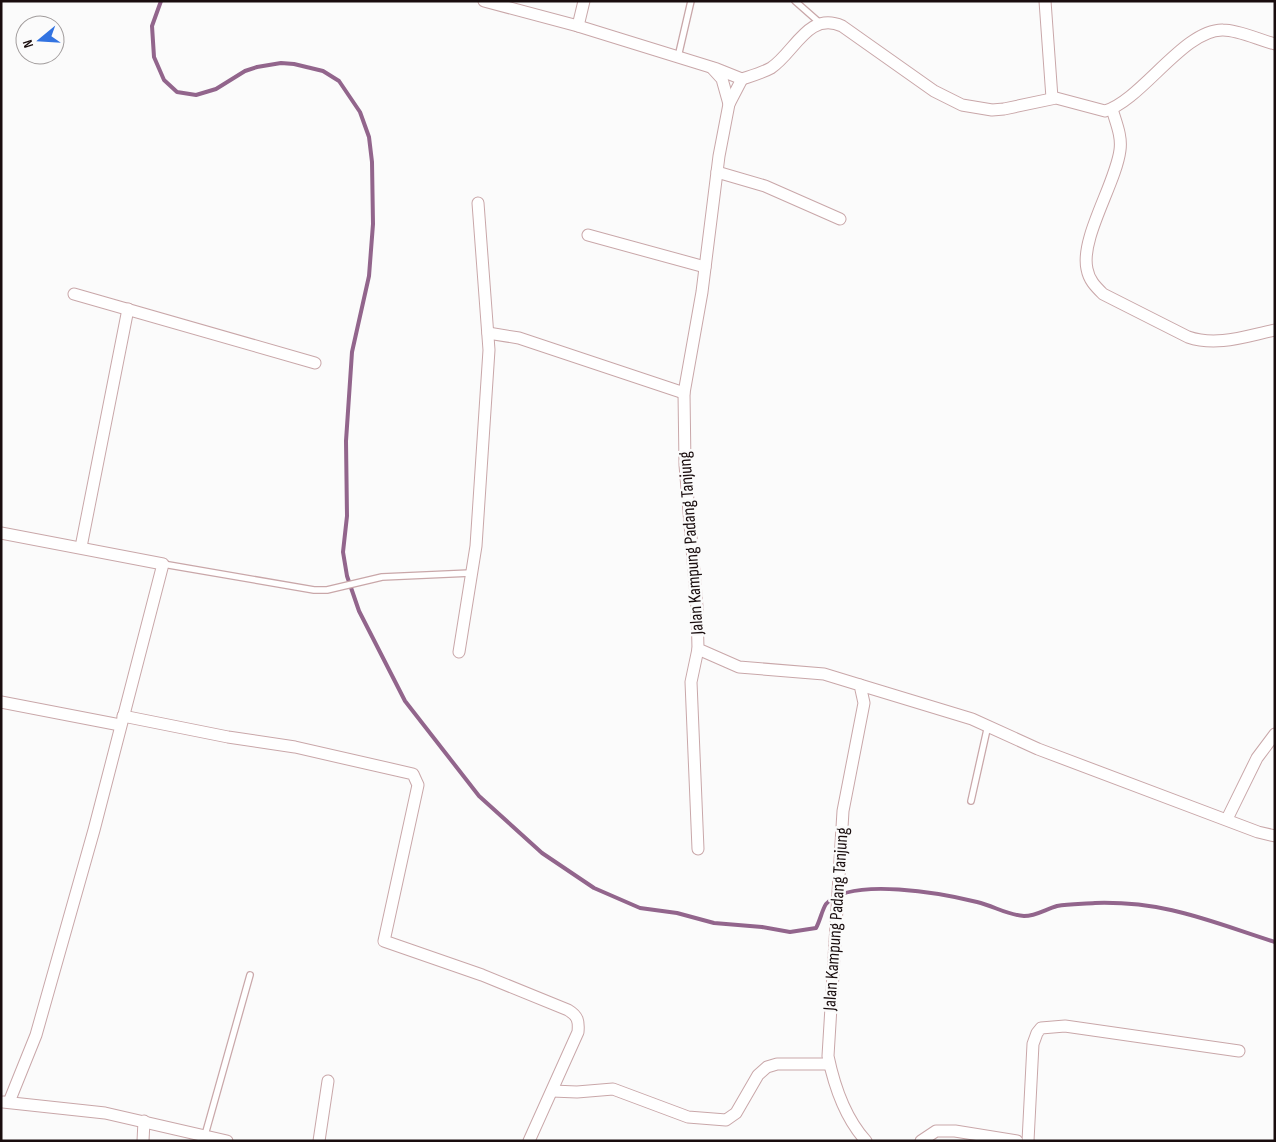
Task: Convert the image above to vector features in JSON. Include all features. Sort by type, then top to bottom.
[{"type":"street","points":[[484,1],[578,26],[742,79],[772,67],[811,28],[820,23],[831,21],[842,26],[934,91],[962,105],[992,110],[1052,98],[1101,112],[1112,109],[1187,46],[1211,32],[1224,30],[1275,44]]},
{"type":"street","points":[[578,26],[584,1]]},
{"type":"street","points":[[1045,1],[1052,98]]},
{"type":"street","points":[[712,68],[722,79],[729,104]]},
{"type":"street","name":"Jalan Kampung Padang Tanjung","points":[[742,79],[729,104],[717,172],[702,292],[684,393],[685,465],[697,607],[698,649],[739,668],[824,674],[860,685],[864,703],[843,811],[828,1056],[852,1122],[866,1141]]},
{"type":"street","points":[[1112,109],[1121,144],[1120,154],[1089,243],[1086,266],[1094,286],[1103,294],[1188,338],[1201,342],[1215,342],[1275,330]]},
{"type":"street","points":[[717,172],[765,186],[840,219]]},
{"type":"street","points":[[459,652],[476,546],[483,470],[488,333],[478,203]]},
{"type":"street","points":[[588,234],[705,267]]},
{"type":"street","points":[[74,294],[315,363]]},
{"type":"street","points":[[81,547],[128,310]]},
{"type":"street","points":[[488,333],[519,338],[684,393]]},
{"type":"street","points":[[1,533],[163,564],[94,830],[36,1035],[5,1102],[105,1113],[227,1141]]},
{"type":"street","points":[[698,649],[690,682],[698,849]]},
{"type":"street","points":[[860,685],[988,725],[1038,749],[1228,819],[1258,832],[1275,836]]},
{"type":"street","points":[[1,702],[295,747],[413,774],[418,785],[384,940],[482,974],[568,1010],[576,1016],[579,1023],[578,1032],[530,1141]]},
{"type":"street","points":[[1228,819],[1257,758],[1275,734]]},
{"type":"street","points":[[1028,1141],[1033,1044],[1041,1028],[1065,1026],[1239,1051]]},
{"type":"street","points":[[552,1091],[577,1092],[613,1089],[688,1117],[726,1120],[736,1113],[758,1075],[767,1067],[777,1064],[830,1064]]},
{"type":"street","points":[[319,1141],[328,1081]]},
{"type":"street","points":[[143,1141],[144,1121]]},
{"type":"street","points":[[921,1141],[936,1131],[955,1131],[1017,1141]]},
{"type":"lane","points":[[678,57],[691,1]]},
{"type":"lane","points":[[795,1],[820,23]]},
{"type":"lane","points":[[163,564],[314,590],[369,580],[471,573]]},
{"type":"lane","points":[[971,801],[988,725]]},
{"type":"lane","points":[[205,1135],[250,975]]},
{"type":"waterway","points":[[161,1],[152,26],[154,57],[164,80],[177,92],[196,95],[216,89],[245,71],[257,67],[281,63],[294,64],[323,71],[339,81],[360,112],[369,137],[372,162],[373,224],[369,276],[352,352],[346,441],[347,516],[343,552],[347,576],[359,611],[405,701],[479,796],[542,853],[594,888],[640,908],[677,913],[714,923],[762,927],[790,932],[816,928],[826,904],[838,896],[856,891],[876,889],[943,895],[1024,916],[1066,905],[1095,903],[1144,905],[1187,914],[1275,942]]}]
